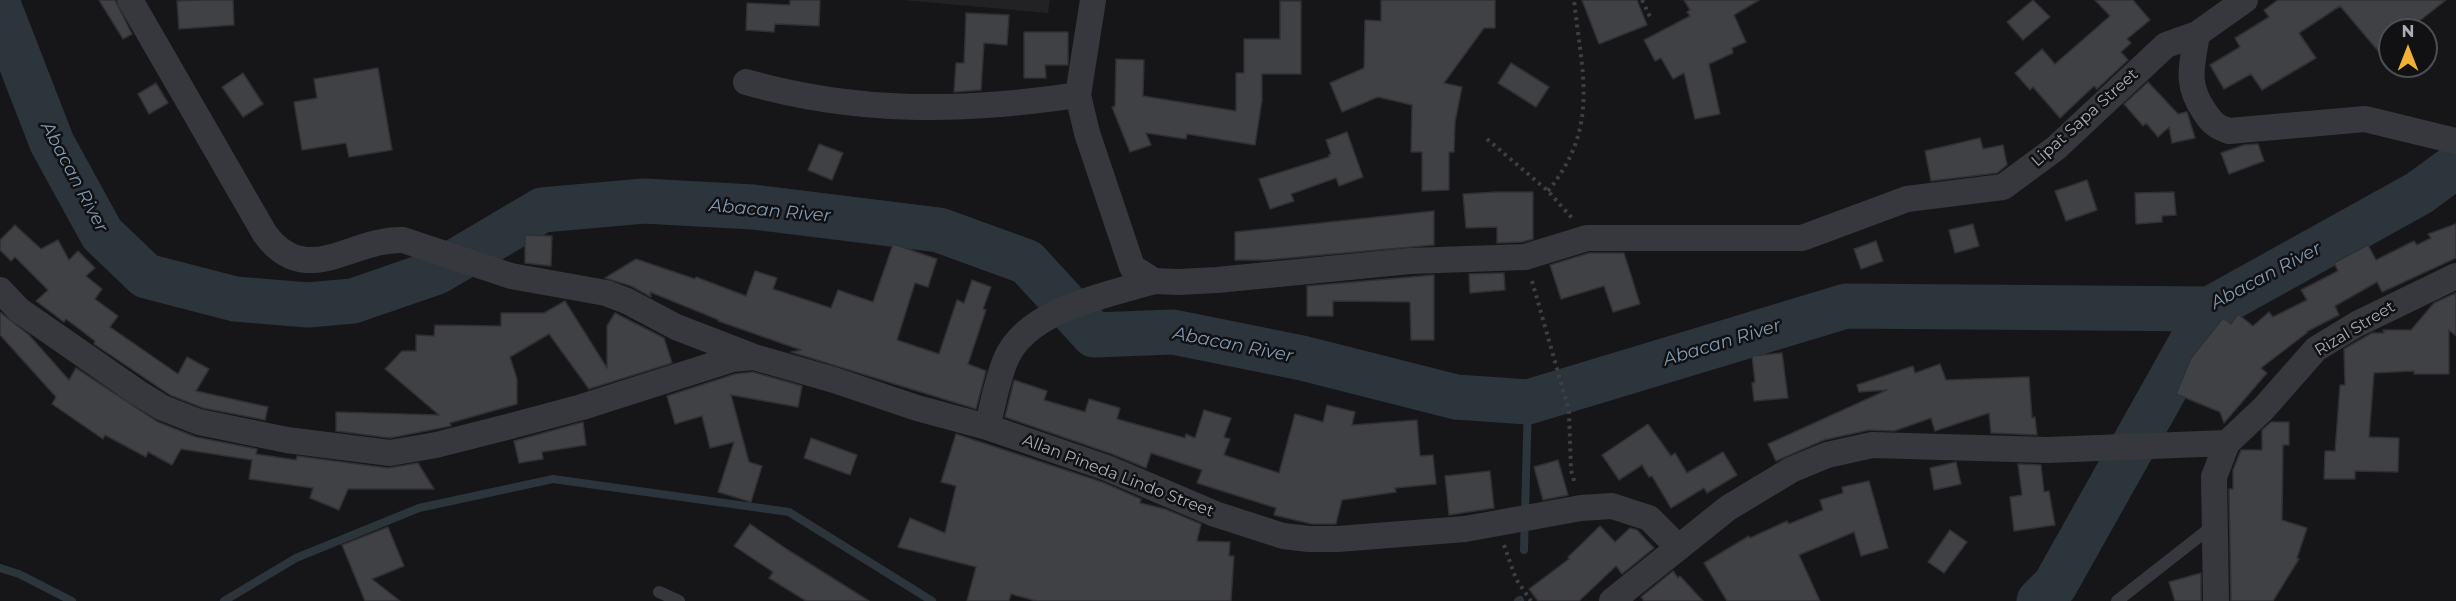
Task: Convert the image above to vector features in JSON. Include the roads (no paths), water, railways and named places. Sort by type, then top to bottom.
[{"type":"street","name":"Allan Pineda Lindo Street","points":[[130,0],[265,234],[274,247],[298,259],[329,259],[388,239],[417,244],[494,271],[606,293],[627,301],[676,327],[754,357],[834,380],[917,408],[987,427],[1107,468],[1215,514],[1283,536],[1338,539],[1496,525],[1581,508],[1612,506],[1649,518],[1678,547]]},
{"type":"street","points":[[1093,0],[1078,94],[1088,134],[1132,267],[1154,281]]},
{"type":"street","name":"Lipat Sapa Street","points":[[987,427],[1006,359],[1024,335],[1053,314],[1154,281],[1217,280],[1410,261],[1527,264],[1587,238],[1802,238],[1907,199],[2003,187],[2056,148],[2166,45],[2197,34],[2245,0]]},
{"type":"street","points":[[2197,34],[2190,84],[2194,97],[2216,127],[2229,131],[2365,118],[2448,139]]},
{"type":"street","points":[[746,82],[803,97],[856,105],[916,107],[1029,102],[1078,94]]},
{"type":"street","name":"Rizal Street","points":[[2220,443],[2264,408],[2316,349],[2356,324],[2456,276]]},
{"type":"street","points":[[0,290],[19,310],[163,408],[199,422],[287,440],[390,453],[436,445],[507,427],[582,407],[724,361],[754,357]]},
{"type":"street","points":[[1612,601],[1728,508],[1791,470],[1827,455],[1872,445],[2048,450],[2220,443],[2214,477],[2216,601]]},
{"type":"lane","points":[[2117,601],[2215,524]]},
{"type":"lane","points":[[659,592],[679,601]]},
{"type":"waterway","name":"Abacan River","points":[[0,9],[52,143],[102,234],[146,276],[235,299],[308,305],[353,301],[437,272],[542,210],[644,201],[753,207],[939,230],[1027,262],[1094,335],[1173,332],[1302,358],[1456,397],[1528,402],[1846,306],[2210,309],[2419,193],[2456,166]]},
{"type":"waterway","points":[[2039,601],[2055,585],[2210,309]]},
{"type":"waterway","points":[[1524,550],[1528,402]]},
{"type":"waterway","points":[[224,601],[296,558],[419,508],[553,479],[789,512],[932,601]]},
{"type":"waterway","points":[[0,568],[19,574],[72,601]]}]
